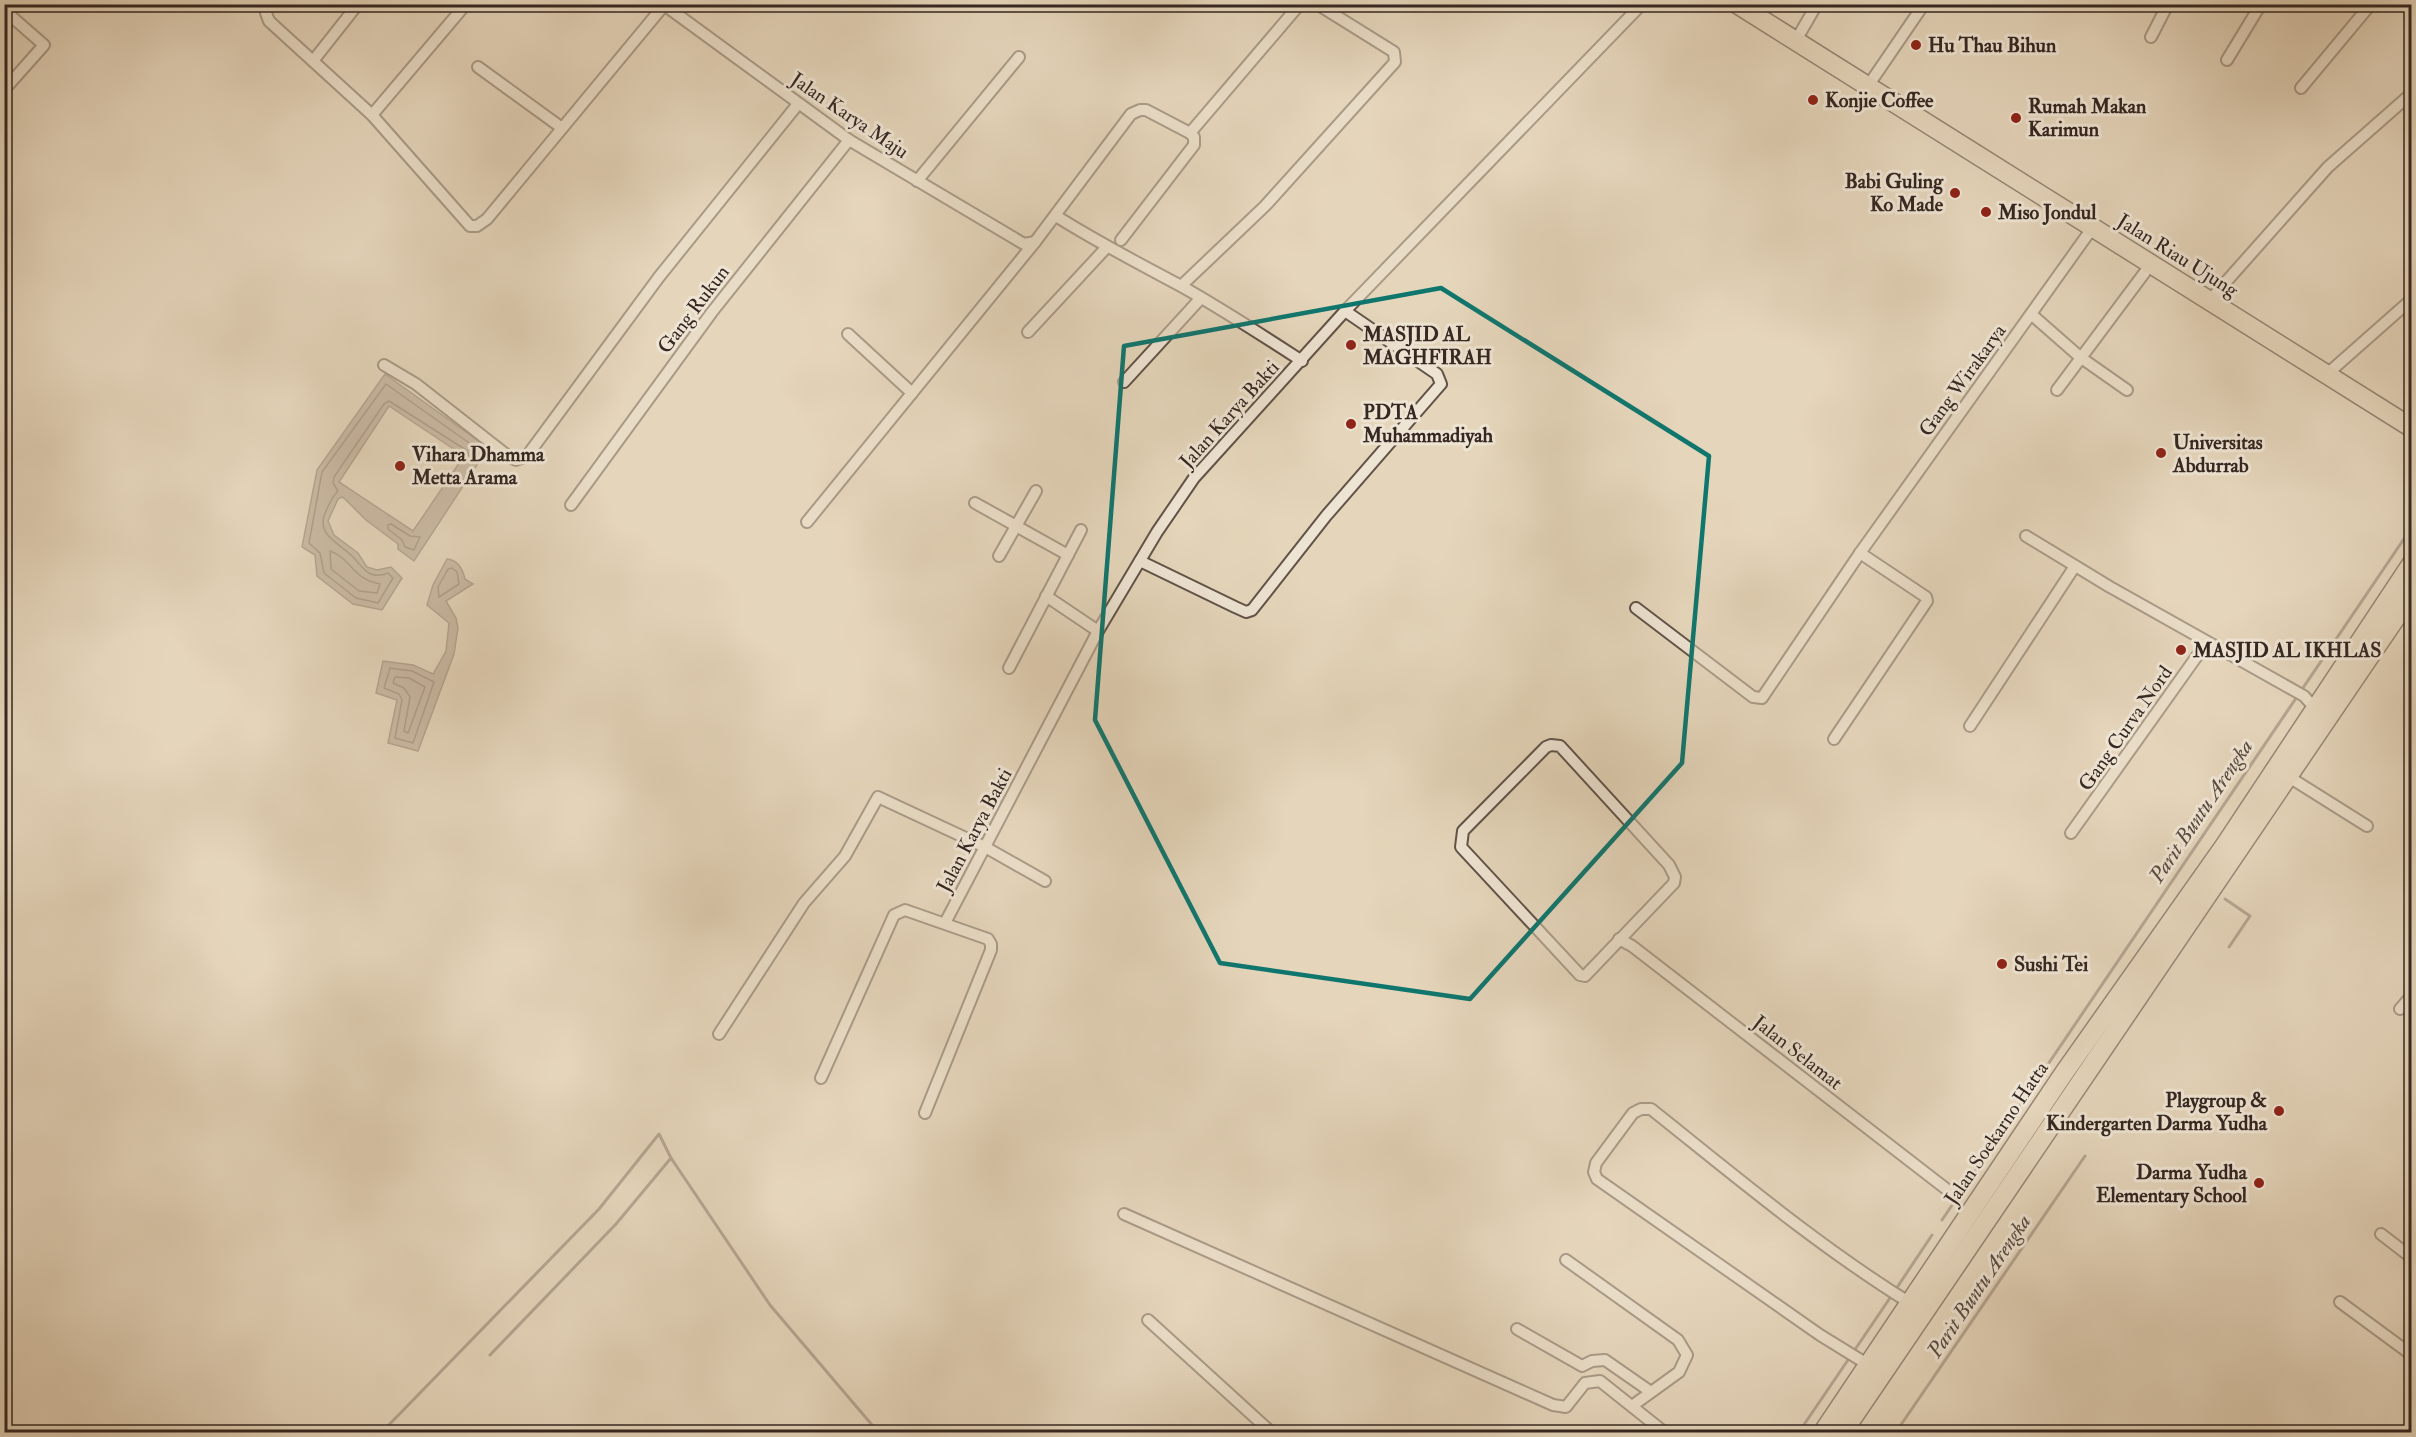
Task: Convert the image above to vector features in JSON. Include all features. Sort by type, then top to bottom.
[{"type":"main road","name":"Jalan Riau Ujung","points":[[1737,4],[2412,428]]},
{"type":"main road","name":"Jalan Soekarno Hatta","points":[[1823,1432],[1856,1358],[1899,1296],[1936,1263],[2064,1073],[2225,845],[2309,702],[2412,563]]},
{"type":"main road","name":"Jalan Soekarno Hatta","points":[[1844,1432],[2412,594]]},
{"type":"main road","points":[[1936,1263],[1954,1272]]},
{"type":"street","points":[[269,4],[266,13],[268,21],[372,115],[470,226],[477,226],[487,219],[664,5]]},
{"type":"street","points":[[313,61],[358,4]]},
{"type":"street","points":[[372,115],[466,4]]},
{"type":"street","points":[[1192,135],[1300,4]]},
{"type":"street","points":[[1181,286],[1265,206],[1395,62],[1394,52],[1317,4]]},
{"type":"street","name":"Jalan Karya Bakti","points":[[945,923],[1098,631],[1194,478],[1346,311],[1642,4]]},
{"type":"street","points":[[1795,42],[1817,4]]},
{"type":"street","points":[[1868,86],[1924,4]]},
{"type":"street","points":[[2151,37],[2168,4]]},
{"type":"street","points":[[2227,60],[2261,4]]},
{"type":"street","points":[[2301,88],[2371,4]]},
{"type":"street","name":"Jalan Karya Maju","points":[[664,5],[849,140],[1024,244],[1035,242]]},
{"type":"street","points":[[4,10],[44,45],[4,90]]},
{"type":"street","points":[[917,181],[1019,57]]},
{"type":"street","points":[[478,67],[562,128]]},
{"type":"street","points":[[2209,301],[2328,167],[2412,93]]},
{"type":"street","points":[[384,365],[416,384],[508,456],[516,460],[523,459],[659,277],[798,104]]},
{"type":"street","points":[[807,522],[1056,216],[1131,114],[1146,110],[1192,135]]},
{"type":"street","points":[[1120,240],[1194,145],[1192,135]]},
{"type":"street","name":"Gang Rukun","points":[[571,505],[712,312],[849,140]]},
{"type":"street","points":[[1056,216],[1106,248],[1181,286],[1302,361]]},
{"type":"street","name":"Gang Wirakarya","points":[[1636,608],[1753,697],[1762,698],[1860,553],[2093,227]]},
{"type":"street","points":[[1028,332],[1106,248]]},
{"type":"street","points":[[2057,390],[2151,264]]},
{"type":"street","points":[[1124,382],[1201,298]]},
{"type":"street","points":[[2326,375],[2412,299]]},
{"type":"street","points":[[1140,561],[1246,612],[1252,610],[1326,516],[1441,384],[1437,374],[1346,311]]},
{"type":"street","points":[[2031,314],[2080,357],[2127,390]]},
{"type":"street","points":[[848,334],[912,393]]},
{"type":"street","points":[[999,556],[1036,491]]},
{"type":"street","points":[[975,503],[1068,555]]},
{"type":"street","points":[[1009,668],[1081,530]]},
{"type":"street","points":[[2026,536],[2309,702]]},
{"type":"street","points":[[1834,739],[1926,601],[1926,597],[1860,553]]},
{"type":"street","points":[[1970,726],[2075,566]]},
{"type":"street","points":[[1047,596],[1098,631]]},
{"type":"street","name":"Gang Curva Nord","points":[[2071,833],[2207,642]]},
{"type":"street","points":[[1546,747],[1560,747],[1673,871],[1674,883],[1619,939],[1590,972],[1584,976],[1580,975],[1461,847],[1463,831],[1546,747]]},
{"type":"street","points":[[2289,777],[2367,826]]},
{"type":"street","points":[[719,1034],[804,903],[831,869],[845,856],[877,797],[985,847],[1045,881]]},
{"type":"street","points":[[821,1078],[894,915],[905,910],[945,923],[988,939],[991,950],[925,1113]]},
{"type":"street","name":"Jalan Selamat","points":[[1619,939],[1632,946],[1954,1195]]},
{"type":"street","points":[[2400,1010],[2412,995]]},
{"type":"street","points":[[1856,1358],[1597,1179],[1594,1172],[1596,1164],[1633,1113],[1641,1108],[1651,1109],[1783,1213],[1899,1296]]},
{"type":"street","points":[[1124,1214],[1553,1405],[1566,1407],[1585,1383],[1596,1380],[1664,1432]]},
{"type":"street","points":[[2381,1234],[2412,1258]]},
{"type":"street","points":[[1566,1260],[1678,1340],[1687,1354],[1679,1372],[1632,1406]]},
{"type":"street","points":[[2340,1302],[2412,1355]]},
{"type":"street","points":[[1148,1320],[1271,1432]]},
{"type":"street","points":[[1517,1329],[1582,1366],[1592,1361],[1605,1360],[1651,1392]]},
{"type":"highlighted area","points":[[1441,288],[1709,456],[1682,763],[1470,999],[1220,963],[1095,720],[1124,346]]},
{"type":"water","points":[[385,374],[488,448],[414,561],[398,549],[398,544],[366,520],[346,500],[342,497],[338,499],[328,521],[334,535],[358,553],[367,567],[377,570],[391,567],[402,578],[382,610],[353,604],[317,576],[315,555],[302,547],[317,470]],"holes":[[[389,406],[464,456],[413,531],[339,482]]]},
{"type":"water","points":[[447,559],[457,563],[465,579],[473,584],[446,601],[456,618],[458,628],[454,654],[418,751],[388,743],[397,700],[376,693],[383,661],[413,665],[433,674],[446,651],[449,623],[427,605],[433,585]]},
{"type":"waterway","name":"Parit Buntu Arengka","points":[[2015,1113],[2412,527]]},
{"type":"waterway","points":[[2225,899],[2250,916],[2229,947]]},
{"type":"waterway","name":"Parit Buntu Arengka","points":[[1942,1220],[2005,1127]]},
{"type":"waterway","points":[[382,1432],[599,1209],[659,1134],[671,1158],[770,1305],[878,1432]]},
{"type":"waterway","name":"Parit Buntu Arengka","points":[[1896,1432],[2085,1156]]},
{"type":"waterway","points":[[490,1355],[616,1224],[671,1158]]},
{"type":"waterway","name":"Parit Buntu Arengka","points":[[1896,1289],[1932,1235]]},
{"type":"waterway","name":"Parit Buntu Arengka","points":[[1854,1351],[1892,1295]]},
{"type":"waterway","name":"Parit Buntu Arengka","points":[[1799,1432],[1850,1357]]},
{"type":"place","name":"Hu Thau Bihun","points":[[1916,45]]},
{"type":"place","name":"Konjie Coffee","points":[[1813,100]]},
{"type":"place","name":"Rumah Makan Karimun","points":[[2016,118]]},
{"type":"place","name":"Babi Guling Ko Made","points":[[1955,193]]},
{"type":"place","name":"Miso Jondul","points":[[1986,212]]},
{"type":"place","name":"MASJID AL MAGHFIRAH","points":[[1351,345]]},
{"type":"place","name":"PDTA Muhammadiyah","points":[[1351,424]]},
{"type":"place","name":"Universitas Abdurrab","points":[[2161,453]]},
{"type":"place","name":"Vihara Dhamma Metta Arama","points":[[400,466]]},
{"type":"place","name":"MASJID AL IKHLAS","points":[[2181,650]]},
{"type":"place","name":"Sushi Tei","points":[[2002,964]]},
{"type":"place","name":"Playgroup & Kindergarten Darma Yudha","points":[[2279,1111]]},
{"type":"place","name":"Darma Yudha Elementary School","points":[[2259,1183]]}]
